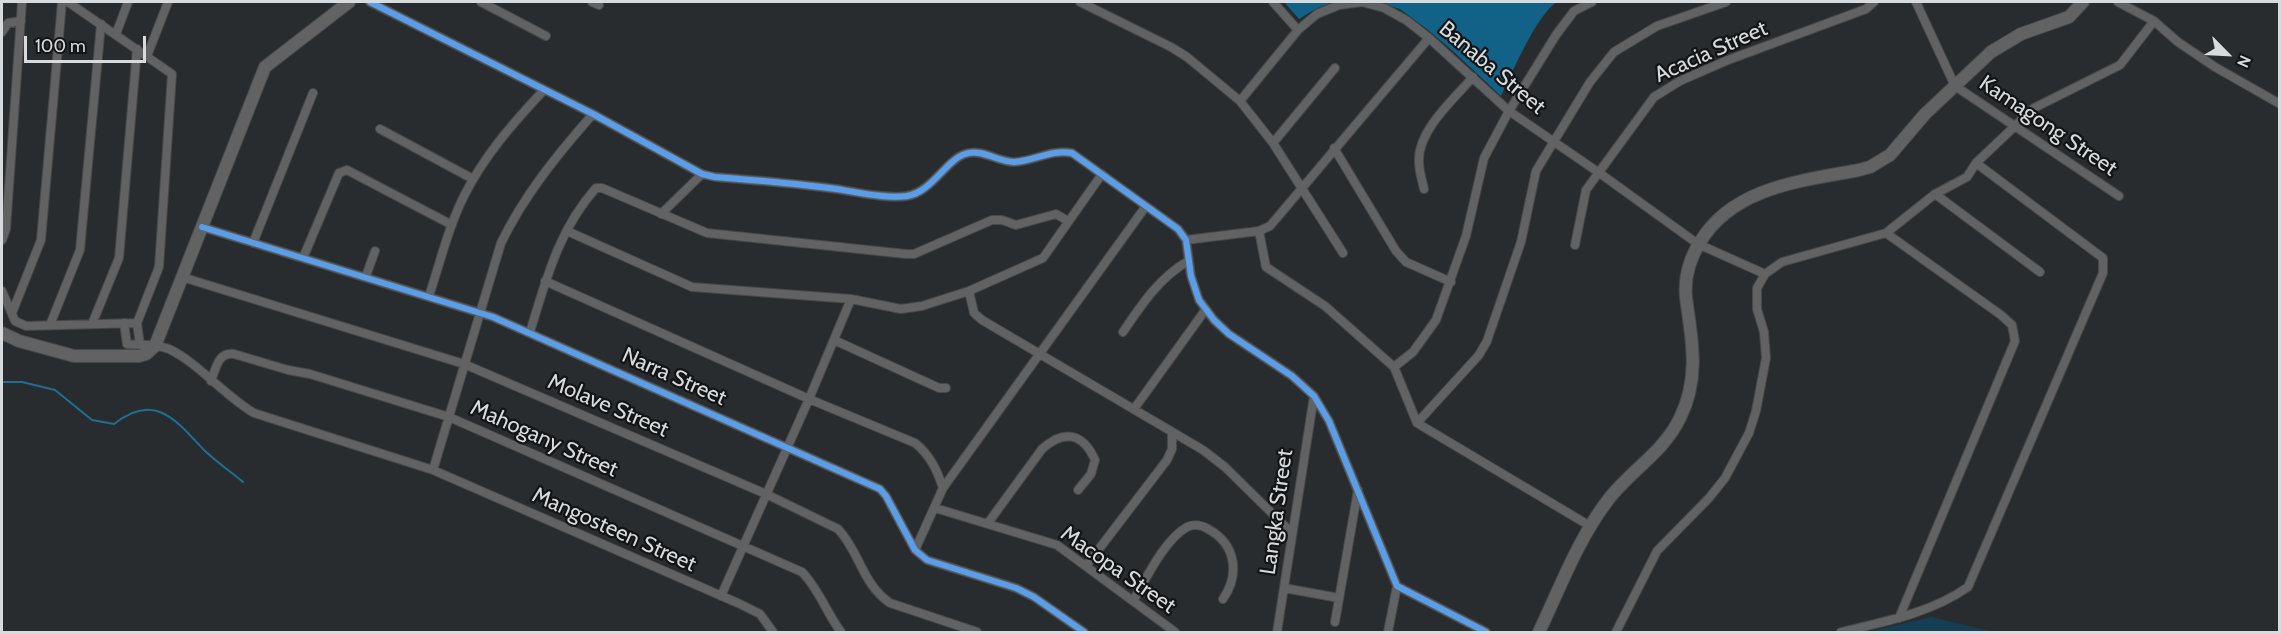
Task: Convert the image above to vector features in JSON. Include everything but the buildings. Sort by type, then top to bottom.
[{"type":"street","points":[[2,240],[22,2]]},
{"type":"street","points":[[12,313],[41,240],[62,2]]},
{"type":"street","points":[[68,2],[172,74],[159,267],[137,323],[140,345]]},
{"type":"street","points":[[82,11],[87,2]]},
{"type":"street","points":[[116,34],[128,2]]},
{"type":"street","points":[[147,56],[168,2]]},
{"type":"street","points":[[2,333],[19,341],[74,356],[139,356],[146,354],[155,346],[265,67],[349,2]]},
{"type":"street","points":[[370,2],[593,114],[702,174],[891,196],[909,196],[936,180],[956,158],[966,153],[977,152],[1011,162],[1059,151],[1072,153],[1178,229],[1186,240],[1191,276],[1199,300],[1214,320],[1229,334],[1278,365],[1314,396],[1329,421],[1397,586],[1388,633]]},
{"type":"street","points":[[481,2],[546,36]]},
{"type":"street","points":[[1080,2],[1171,47],[1187,57],[1240,101],[1273,143],[1343,253]]},
{"type":"street","points":[[1273,2],[1298,30]]},
{"type":"street","name":"Banaba Street","points":[[1240,101],[1298,30],[1317,14],[1339,5],[1362,2],[1384,8],[1406,20],[1429,38],[1509,111],[1698,244],[1765,274]]},
{"type":"street","points":[[1394,367],[1413,352],[1437,320],[1466,236],[1484,158],[1509,111],[1556,34],[1574,11],[1592,2]]},
{"type":"street","points":[[1417,423],[1479,355],[1487,341],[1521,242],[1536,171],[1590,82],[1614,52],[1657,26],[1726,2]]},
{"type":"street","name":"Acacia Street","points":[[1575,246],[1586,190],[1654,97],[1680,81],[1728,60],[1866,9],[1874,2]]},
{"type":"street","points":[[1916,2],[1955,86]]},
{"type":"street","points":[[1539,633],[1590,526],[1623,480],[1659,450],[1679,421],[1688,401],[1694,348],[1686,294],[1688,265],[1710,225],[1724,213],[1776,186],[1859,170],[1890,155],[1925,114],[1991,52],[2021,34],[2069,17],[2084,2]]},
{"type":"street","points":[[2118,2],[2154,21],[2192,51],[2280,104]]},
{"type":"street","points":[[2,32],[8,23],[21,21]]},
{"type":"street","points":[[1616,633],[1657,551],[1709,498],[1725,478],[1749,433],[1756,411],[1766,358],[1764,332],[1757,309],[1758,288],[1765,274],[1782,262],[1886,233],[1935,194],[1967,177],[1976,163],[2034,108],[2120,65],[2154,21]]},
{"type":"street","points":[[50,325],[80,250],[101,24]]},
{"type":"street","points":[[1186,240],[1259,231],[1270,225],[1429,38]]},
{"type":"street","points":[[92,324],[119,258],[137,49]]},
{"type":"street","points":[[1273,143],[1335,68]]},
{"type":"street","points":[[1424,189],[1419,161],[1421,144],[1430,128],[1473,77]]},
{"type":"street","name":"Kamagong Street","points":[[1955,86],[2017,125],[2120,196]]},
{"type":"street","points":[[429,296],[452,225],[473,179],[501,137],[544,90]]},
{"type":"street","points":[[254,243],[313,93]]},
{"type":"street","points":[[433,470],[501,243],[514,215],[550,164],[593,114]]},
{"type":"street","points":[[380,129],[473,179]]},
{"type":"street","points":[[1334,148],[1396,251],[1406,262],[1451,282]]},
{"type":"street","points":[[1841,633],[1899,618],[1951,599],[1968,587],[2103,273],[2103,258],[1976,163]]},
{"type":"street","points":[[303,258],[339,173],[347,170],[452,225]]},
{"type":"street","points":[[661,214],[702,174]]},
{"type":"street","points":[[567,231],[692,287],[850,299],[902,309],[922,306],[969,291],[1043,258],[1102,174]]},
{"type":"street","points":[[530,332],[556,250],[586,199],[597,188],[602,188],[707,233],[906,254],[914,254],[992,220],[1002,220],[1016,225],[1056,214],[1068,221]]},
{"type":"street","points":[[1935,194],[2040,272]]},
{"type":"street","points":[[1084,633],[1034,597],[1016,588],[927,560],[915,550],[943,488],[1146,206]]},
{"type":"street","name":"Narra Street","points":[[202,227],[429,296],[530,332],[787,446],[880,489],[915,550]]},
{"type":"street","points":[[1259,231],[1266,267],[1325,306],[1394,367],[1417,423],[1590,526]]},
{"type":"street","points":[[1886,233],[2001,315],[2012,325],[2015,341],[1899,618]]},
{"type":"street","points":[[366,276],[375,251]]},
{"type":"street","points":[[1123,332],[1155,287],[1167,275],[1188,261]]},
{"type":"street","name":"Molave Street","points":[[182,277],[465,364],[766,494],[838,529],[847,538],[878,594],[890,603],[977,633]]},
{"type":"street","points":[[545,282],[809,399],[915,443],[925,451],[936,469],[943,488]]},
{"type":"street","points":[[2,291],[15,321],[26,326],[137,323]]},
{"type":"street","points":[[969,291],[974,313],[1203,450],[1225,467],[1292,533]]},
{"type":"street","points":[[721,596],[809,399],[850,299]]},
{"type":"street","points":[[1134,409],[1206,309]]},
{"type":"street","points":[[124,323],[127,344],[155,346]]},
{"type":"street","points":[[834,340],[939,387],[946,388]]},
{"type":"street","name":"Mangosteen Street","points":[[155,346],[174,352],[246,408],[265,418],[433,470],[760,614],[773,633]]},
{"type":"street","name":"Mahogany Street","points":[[211,381],[221,356],[226,353],[234,354],[310,374],[448,417],[802,572],[809,579],[842,633]]},
{"type":"street","name":"Langka Street","points":[[1277,633],[1314,396]]},
{"type":"street","points":[[1086,566],[1167,460],[1172,449],[1173,432]]},
{"type":"street","points":[[988,523],[1042,449],[1052,440],[1063,436],[1078,440],[1089,447],[1095,460],[1091,474],[1078,490]]},
{"type":"street","points":[[1335,622],[1358,490]]},
{"type":"street","name":"Macopa Street","points":[[935,508],[1047,540],[1086,566],[1175,633]]},
{"type":"street","points":[[1133,601],[1170,541],[1188,526],[1202,525],[1216,533],[1229,547],[1234,564],[1229,590],[1223,599]]},
{"type":"street","points":[[1397,586],[1486,633]]},
{"type":"street","points":[[1284,588],[1312,591],[1339,598]]},
{"type":"shaded area","points":[[1284,2],[1333,2],[1299,19]]},
{"type":"shaded area","points":[[1377,2],[1557,2],[1533,31],[1501,96],[1427,29],[1400,9]]},
{"type":"shaded area","points":[[1931,617],[1994,632],[1868,632]]},
{"type":"waterway","points":[[2,382],[22,382],[55,390],[92,420],[114,424],[141,410],[163,413],[173,419],[208,453],[243,482]]},
{"type":"cycle path","points":[[370,2],[593,114],[702,174],[715,177],[897,197],[907,196],[924,189],[958,157],[965,154],[977,153],[1014,162],[1050,154],[1072,153],[1178,229],[1186,240],[1191,276],[1199,300],[1214,320],[1229,334],[1292,376],[1314,396],[1329,421],[1397,586],[1486,632]]},
{"type":"cycle path","points":[[202,227],[493,317],[880,489],[915,550],[927,560],[1016,588],[1034,597],[1084,632]]}]
